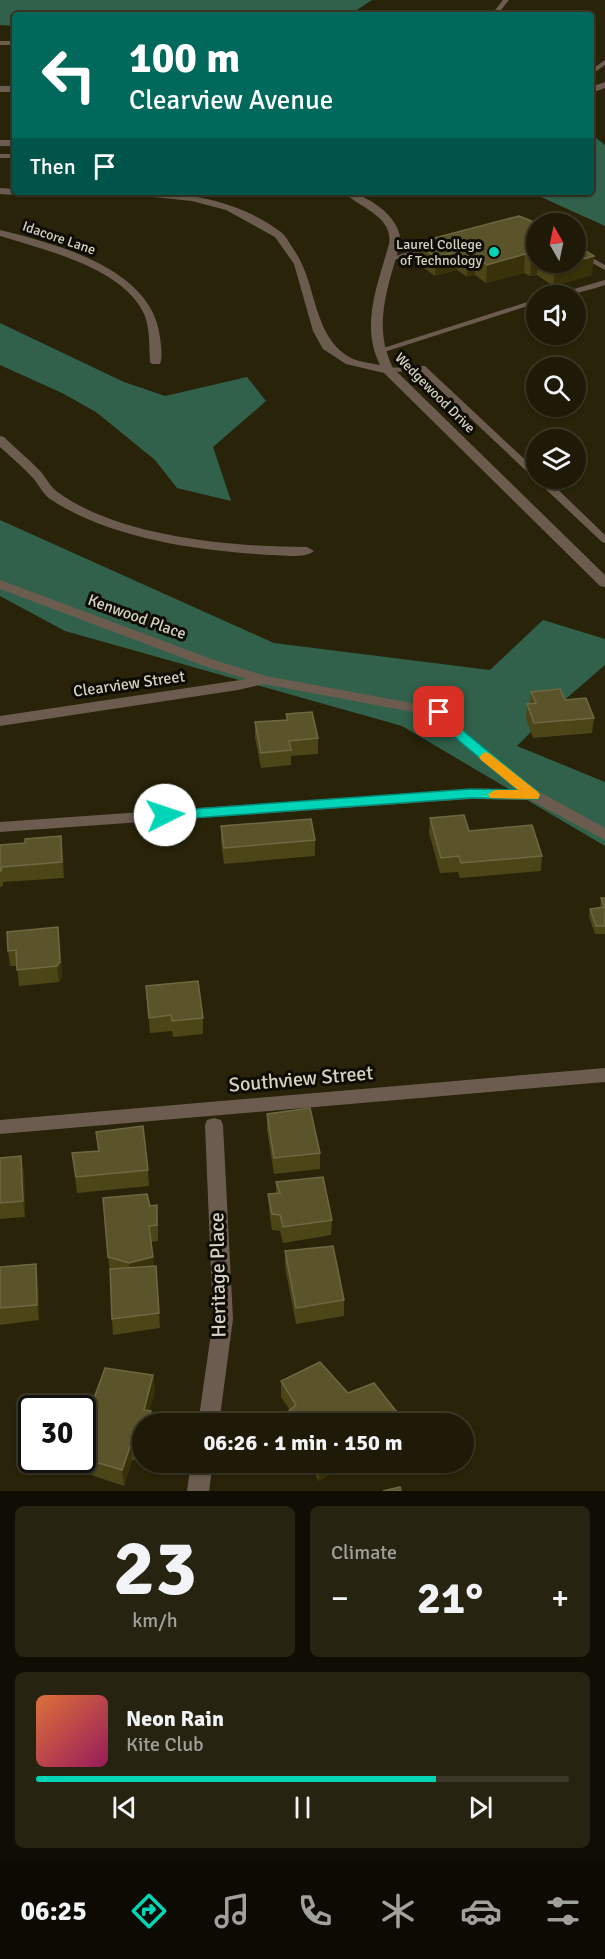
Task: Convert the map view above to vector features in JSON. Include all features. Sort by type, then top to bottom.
[{"type":"street","points":[[163,195],[192,198],[230,208],[279,235],[299,264],[319,332],[327,347],[350,362],[388,370]]},
{"type":"street","name":"Wedgewood Drive","points":[[352,195],[380,214],[394,231],[395,242],[378,294],[375,333],[378,351],[388,370],[566,542],[605,583]]},
{"type":"street","name":"Idacore Lane","points":[[0,233],[76,257],[106,271],[134,293],[149,315],[155,339],[156,362]]},
{"type":"street","points":[[0,440],[37,475],[53,495],[100,518],[165,537],[241,549],[276,552],[308,551]]},
{"type":"street","name":"Kenwood Place","points":[[0,584],[212,664],[264,680],[439,712],[462,737],[533,795],[605,835]]},
{"type":"street","name":"Clearview Street","points":[[0,721],[227,688],[264,680]]},
{"type":"street","points":[[0,827],[471,794],[533,795]]},
{"type":"street","name":"Southview Street","points":[[0,1127],[605,1075]]},
{"type":"street","name":"Heritage Place","points":[[210,1413],[223,1319],[214,1125]]},
{"type":"street","points":[[198,1491],[200,1473]]},
{"type":"lane","points":[[496,12],[506,0]]},
{"type":"lane","points":[[390,259],[436,246]]},
{"type":"lane","points":[[586,257],[605,268]]},
{"type":"lane","points":[[586,288],[605,282]]},
{"type":"lane","points":[[378,351],[526,304]]},
{"type":"lane","points":[[388,370],[423,368],[526,465]]},
{"type":"lane","points":[[552,489],[605,540]]},
{"type":"green space","points":[[0,0],[372,0],[354,12],[12,12],[12,26],[0,25]]},
{"type":"green space","points":[[594,136],[605,145],[605,226],[586,217],[586,213],[576,213],[537,195],[594,195]]},
{"type":"green space","points":[[0,323],[124,382],[165,396],[247,377],[266,401],[213,447],[231,501],[177,488],[155,460],[96,412],[62,393],[0,365]]},
{"type":"green space","points":[[0,520],[274,643],[490,670],[543,620],[605,639],[605,665],[554,709],[517,746],[605,782],[605,846],[402,726],[65,631],[0,596]]},
{"type":"building","points":[[519,216],[526,219],[526,255],[487,265],[476,257],[468,259],[458,252],[436,257],[415,243]]},
{"type":"building","points":[[586,251],[594,256],[586,258]]},
{"type":"building","points":[[560,689],[565,700],[586,698],[594,718],[534,723],[527,704],[536,703],[531,692]]},
{"type":"building","points":[[312,712],[318,738],[289,741],[291,750],[261,753],[255,722],[288,720],[286,714]]},
{"type":"building","points":[[464,815],[469,831],[532,825],[542,856],[461,863],[459,856],[441,858],[430,818]]},
{"type":"building","points":[[311,819],[315,840],[224,848],[221,826]]},
{"type":"building","points":[[61,836],[62,862],[2,867],[0,871],[0,845],[25,843],[25,839]]},
{"type":"building","points":[[601,898],[605,898],[605,926],[596,926],[590,909],[604,907]]},
{"type":"building","points":[[58,927],[60,962],[57,966],[17,970],[16,950],[8,951],[7,932]]},
{"type":"building","points":[[198,981],[203,1018],[172,1021],[171,1015],[149,1018],[146,986]]},
{"type":"building","points":[[310,1108],[320,1153],[274,1158],[267,1114]]},
{"type":"building","points":[[143,1126],[148,1170],[76,1177],[72,1153],[99,1151],[96,1132]]},
{"type":"building","points":[[21,1156],[23,1201],[0,1203],[0,1158]]},
{"type":"building","points":[[323,1177],[332,1220],[283,1227],[280,1215],[272,1214],[268,1194],[280,1193],[276,1182]]},
{"type":"building","points":[[147,1194],[150,1206],[157,1205],[157,1225],[149,1226],[153,1257],[129,1263],[108,1257],[103,1198]]},
{"type":"building","points":[[333,1246],[344,1300],[296,1308],[285,1251]]},
{"type":"building","points":[[36,1264],[37,1305],[0,1308],[0,1267]]},
{"type":"building","points":[[156,1266],[159,1313],[112,1319],[110,1269]]},
{"type":"building","points":[[320,1362],[348,1393],[374,1383],[398,1413],[286,1413],[296,1405],[281,1381]]},
{"type":"building","points":[[105,1368],[153,1375],[144,1410],[151,1411],[151,1413],[132,1413],[132,1444],[122,1470],[96,1462],[95,1395]]},
{"type":"building","points":[[400,1487],[401,1491],[383,1491]]},
{"type":"slow traffic","points":[[485,757],[533,795],[495,794]]},
{"type":"place","name":"Laurel College of Technology","points":[[494,252]]},
{"type":"route","points":[[165,815],[471,794],[533,795],[462,737],[439,712]]}]
